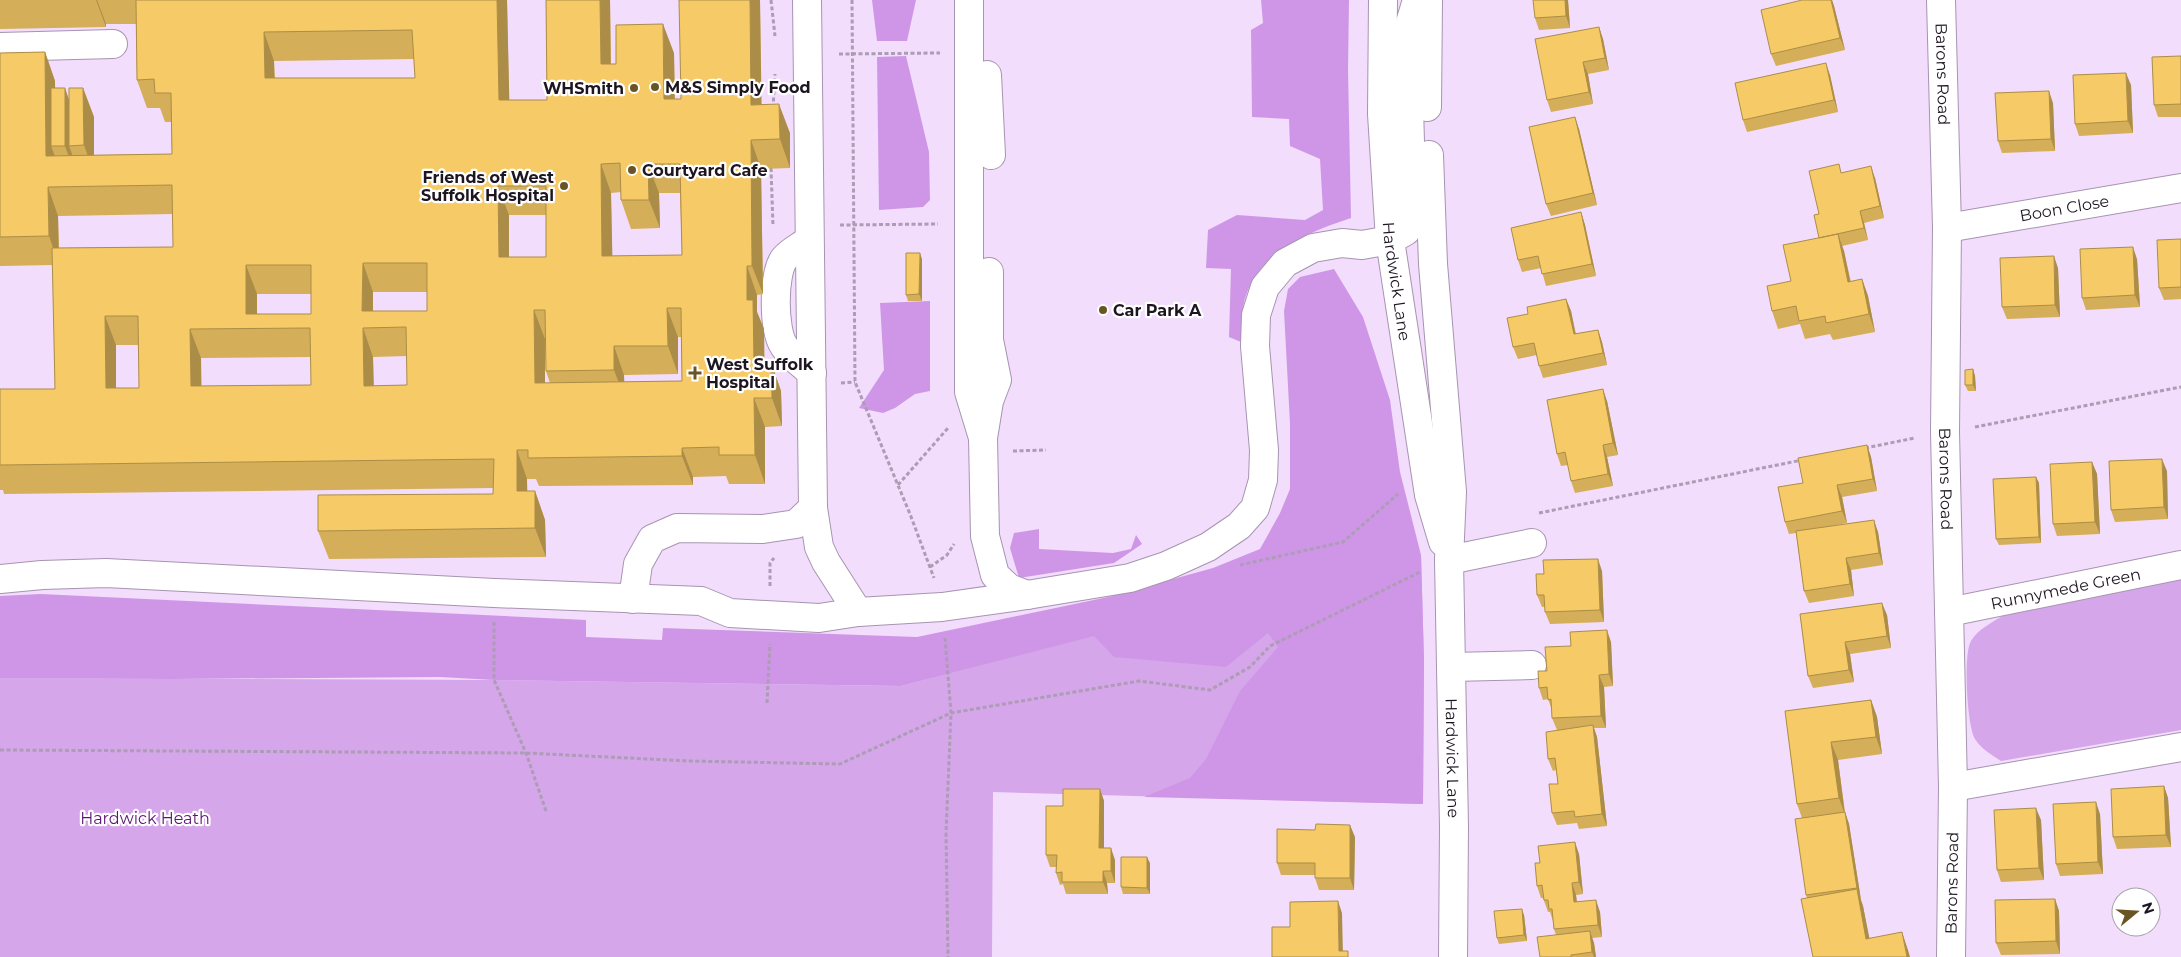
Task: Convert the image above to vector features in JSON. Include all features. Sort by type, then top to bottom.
[{"type":"street","points":[[807,0],[813,508],[819,547],[826,562],[858,612]]},
{"type":"street","points":[[969,0],[969,392],[983,438]]},
{"type":"street","name":"Hardwick Lane","points":[[1383,0],[1382,114],[1390,240],[1426,472],[1452,667],[1453,957]]},
{"type":"street","points":[[0,579],[42,574],[106,573],[494,593],[701,601],[730,613],[819,618],[858,612],[942,607],[1027,596],[1130,578],[1157,569],[1208,547],[1239,526],[1255,508],[1263,480],[1264,450],[1255,346],[1256,315],[1265,287],[1285,263],[1313,248],[1342,242],[1362,245],[1390,240],[1406,231],[1412,216],[1407,33],[1417,0]]},
{"type":"street","name":"Hardwick Lane","points":[[1428,0],[1427,96],[1433,264],[1452,492],[1437,564]]},
{"type":"street","name":"Barons Road","points":[[1941,0],[1947,228],[1945,432],[1953,787],[1951,957]]},
{"type":"street","points":[[0,47],[113,44]]},
{"type":"street","points":[[988,75],[992,155]]},
{"type":"street","name":"Boon Close","points":[[1947,228],[2145,196],[2181,188]]},
{"type":"street","points":[[989,230],[989,340],[997,380],[990,401],[983,438],[984,536],[995,575],[1009,588],[1027,596]]},
{"type":"street","points":[[1362,245],[1375,256],[1385,284],[1395,337],[1412,382]]},
{"type":"street","points":[[634,599],[638,564],[652,539],[677,528],[763,529],[796,524],[813,508]]},
{"type":"street","points":[[1437,564],[1532,543]]},
{"type":"street","name":"Runnymede Green","points":[[1949,612],[2181,565]]},
{"type":"street","points":[[1452,667],[1532,665]]},
{"type":"street","points":[[1953,787],[2181,747]]},
{"type":"path","points":[[771,0],[776,46]]},
{"type":"path","points":[[852,0],[855,382],[930,567],[942,607],[952,713],[946,833],[948,957]]},
{"type":"path","points":[[860,54],[944,53]]},
{"type":"path","points":[[772,114],[776,64]]},
{"type":"path","points":[[875,225],[945,224]]},
{"type":"path","points":[[1857,450],[2181,387]]},
{"type":"path","points":[[898,485],[953,421]]},
{"type":"path","points":[[1535,514],[1808,459]]},
{"type":"path","points":[[1230,566],[1343,542],[1415,478],[1426,472]]},
{"type":"path","points":[[0,750],[526,753],[840,764],[952,713],[1139,681],[1210,690],[1250,667],[1270,646],[1437,564]]},
{"type":"path","points":[[494,593],[494,680],[526,753],[546,811]]},
{"type":"green space","name":"Hardwick Heath","points":[[1421,555],[1424,661],[1423,804],[993,792],[992,957],[0,957],[0,678],[494,680],[901,686],[1079,639]]},
{"type":"green space","points":[[2181,579],[2181,730],[2001,761],[1977,743],[1972,732],[1968,706],[1967,660],[1971,641],[1982,629],[2004,615]]},
{"type":"shaded area","points":[[872,0],[916,0],[907,41],[877,41]]},
{"type":"shaded area","points":[[1261,0],[1349,0],[1348,70],[1351,218],[1317,231],[1284,248],[1258,273],[1249,289],[1243,307],[1241,342],[1229,337],[1231,269],[1206,268],[1208,230],[1237,215],[1305,220],[1323,210],[1320,159],[1290,146],[1289,119],[1252,117],[1251,30],[1263,23]]},
{"type":"shaded area","points":[[906,56],[929,152],[930,200],[923,207],[879,210],[877,57]]},
{"type":"shaded area","points":[[1334,269],[1363,317],[1390,400],[1400,472],[1421,555],[1424,661],[1423,804],[1144,797],[1190,778],[1206,759],[1240,691],[1278,647],[1268,633],[1226,667],[1114,657],[1094,636],[901,686],[494,680],[440,677],[0,678],[0,596],[41,594],[586,620],[586,637],[662,640],[663,628],[917,637],[1108,597],[1213,568],[1260,549],[1280,513],[1290,489],[1290,424],[1284,311],[1288,289],[1300,277]]},
{"type":"shaded area","points":[[930,301],[930,391],[915,394],[895,408],[883,413],[859,408],[884,370],[880,303]]},
{"type":"shaded area","points":[[1039,529],[1039,549],[1113,553],[1131,549],[1136,535],[1142,544],[1114,563],[1019,578],[1010,548],[1014,533]]},
{"type":"building","points":[[136,0],[497,0],[499,100],[547,100],[546,0],[600,0],[601,64],[616,64],[616,25],[663,24],[664,99],[681,99],[679,0],[750,0],[751,105],[779,104],[780,139],[751,140],[752,266],[747,266],[747,300],[753,300],[754,363],[771,362],[772,398],[754,398],[755,455],[719,455],[719,447],[682,448],[682,456],[528,458],[528,450],[517,450],[517,491],[535,491],[535,528],[318,531],[318,495],[493,494],[494,459],[0,465],[0,389],[55,389],[52,248],[173,247],[172,185],[48,187],[49,236],[0,237],[0,53],[45,52],[46,156],[172,154],[171,93],[155,93],[154,79],[137,80]],"holes":[[[412,30],[415,78],[265,78],[264,32]],[[620,163],[621,200],[649,200],[648,164],[680,164],[682,255],[602,256],[601,164]],[[498,186],[546,186],[546,257],[499,257]],[[363,263],[427,263],[427,311],[362,311]],[[246,265],[311,265],[311,314],[246,314]],[[667,308],[681,308],[682,381],[535,383],[534,310],[545,310],[546,371],[614,370],[614,346],[668,346]],[[105,316],[138,316],[139,388],[106,388]],[[406,327],[407,385],[364,386],[363,328]],[[310,328],[311,385],[191,386],[190,329]]]},
{"type":"building","points":[[1533,0],[1565,0],[1566,16],[1535,18]]},
{"type":"building","points":[[1802,0],[1831,0],[1840,38],[1771,54],[1761,10]]},
{"type":"building","points":[[1599,27],[1605,58],[1583,62],[1589,92],[1547,100],[1535,39]]},
{"type":"building","points":[[2181,56],[2181,104],[2154,105],[2152,57]]},
{"type":"building","points":[[1826,63],[1834,100],[1743,120],[1735,83]]},
{"type":"building","points":[[2126,73],[2128,121],[2075,124],[2073,75]]},
{"type":"building","points":[[51,88],[65,88],[65,146],[51,146]]},
{"type":"building","points":[[69,88],[83,88],[84,145],[69,146]]},
{"type":"building","points":[[2049,91],[2051,139],[1998,141],[1995,93]]},
{"type":"building","points":[[1575,117],[1593,193],[1546,204],[1529,127]]},
{"type":"building","points":[[1839,164],[1841,173],[1871,166],[1880,206],[1860,211],[1864,228],[1819,238],[1814,215],[1819,214],[1809,171]]},
{"type":"building","points":[[1581,212],[1592,264],[1542,274],[1538,256],[1518,260],[1511,228]]},
{"type":"building","points":[[1838,234],[1848,282],[1862,279],[1869,314],[1826,323],[1825,316],[1799,321],[1796,306],[1772,311],[1767,286],[1791,281],[1783,245]]},
{"type":"building","points":[[2181,239],[2181,287],[2159,288],[2157,240]]},
{"type":"building","points":[[2133,247],[2135,295],[2082,298],[2080,249]]},
{"type":"building","points":[[906,253],[920,253],[919,294],[906,295]]},
{"type":"building","points":[[2054,256],[2055,305],[2002,307],[2000,258]]},
{"type":"building","points":[[1566,299],[1574,334],[1598,330],[1603,353],[1539,366],[1534,343],[1513,347],[1507,318],[1528,314],[1527,307]]},
{"type":"building","points":[[1973,369],[1973,385],[1965,385],[1965,370]]},
{"type":"building","points":[[1603,389],[1613,443],[1603,445],[1608,474],[1571,481],[1565,452],[1557,454],[1547,400]]},
{"type":"building","points":[[1867,445],[1873,479],[1837,485],[1842,511],[1785,522],[1778,487],[1803,483],[1798,458]]},
{"type":"building","points":[[2162,459],[2164,507],[2111,510],[2109,461]]},
{"type":"building","points":[[2092,462],[2095,522],[2053,524],[2050,464]]},
{"type":"building","points":[[2036,477],[2039,537],[1996,539],[1993,479]]},
{"type":"building","points":[[1874,520],[1879,553],[1846,558],[1850,584],[1804,591],[1796,531]]},
{"type":"building","points":[[1598,559],[1600,610],[1545,612],[1544,595],[1537,595],[1536,574],[1544,574],[1543,560]]},
{"type":"building","points":[[1882,603],[1887,636],[1845,642],[1849,670],[1808,676],[1800,614]]},
{"type":"building","points":[[1607,630],[1609,674],[1599,675],[1601,716],[1552,718],[1551,699],[1548,700],[1547,687],[1539,688],[1538,671],[1547,671],[1545,647],[1571,646],[1570,632]]},
{"type":"building","points":[[1871,700],[1876,737],[1831,742],[1839,798],[1797,804],[1785,711]]},
{"type":"building","points":[[1593,725],[1602,814],[1575,817],[1574,811],[1552,813],[1549,784],[1558,784],[1555,758],[1548,759],[1546,732]]},
{"type":"building","points":[[2164,786],[2166,835],[2113,837],[2111,789]]},
{"type":"building","points":[[1063,789],[1100,789],[1099,848],[1111,848],[1111,871],[1103,871],[1103,882],[1062,882],[1062,872],[1056,873],[1057,855],[1046,855],[1046,806],[1063,806]]},
{"type":"building","points":[[2096,802],[2098,862],[2056,864],[2053,804]]},
{"type":"building","points":[[2036,808],[2039,868],[1997,870],[1994,810]]},
{"type":"building","points":[[1845,812],[1857,888],[1806,895],[1795,819]]},
{"type":"building","points":[[1316,824],[1350,825],[1350,878],[1315,878],[1315,863],[1277,863],[1277,829],[1315,830]]},
{"type":"building","points":[[1575,842],[1579,882],[1572,883],[1574,902],[1596,900],[1598,925],[1554,929],[1552,909],[1549,909],[1548,900],[1544,900],[1542,885],[1537,886],[1535,863],[1540,863],[1538,846]]},
{"type":"building","points":[[1121,857],[1147,857],[1147,888],[1121,887]]},
{"type":"building","points":[[1857,889],[1866,939],[1902,932],[1907,957],[1813,957],[1801,899]]},
{"type":"building","points":[[2055,899],[2056,941],[1996,943],[1995,900]]},
{"type":"building","points":[[1338,901],[1339,951],[1348,951],[1348,957],[1272,957],[1272,927],[1290,927],[1290,902]]},
{"type":"building","points":[[1522,909],[1524,935],[1497,938],[1494,911]]},
{"type":"building","points":[[1590,931],[1592,952],[1571,955],[1571,957],[1540,957],[1537,937]]},
{"type":"place","name":"M&S Simply Food","points":[[655,87]]},
{"type":"place","name":"WHSmith","points":[[634,88]]},
{"type":"place","name":"Courtyard Cafe","points":[[632,170]]},
{"type":"place","name":"Friends of West Suffolk Hospital","points":[[564,186]]},
{"type":"place","name":"Car Park A","points":[[1103,310]]},
{"type":"place","name":"West Suffolk Hospital","points":[[695,373]]}]
